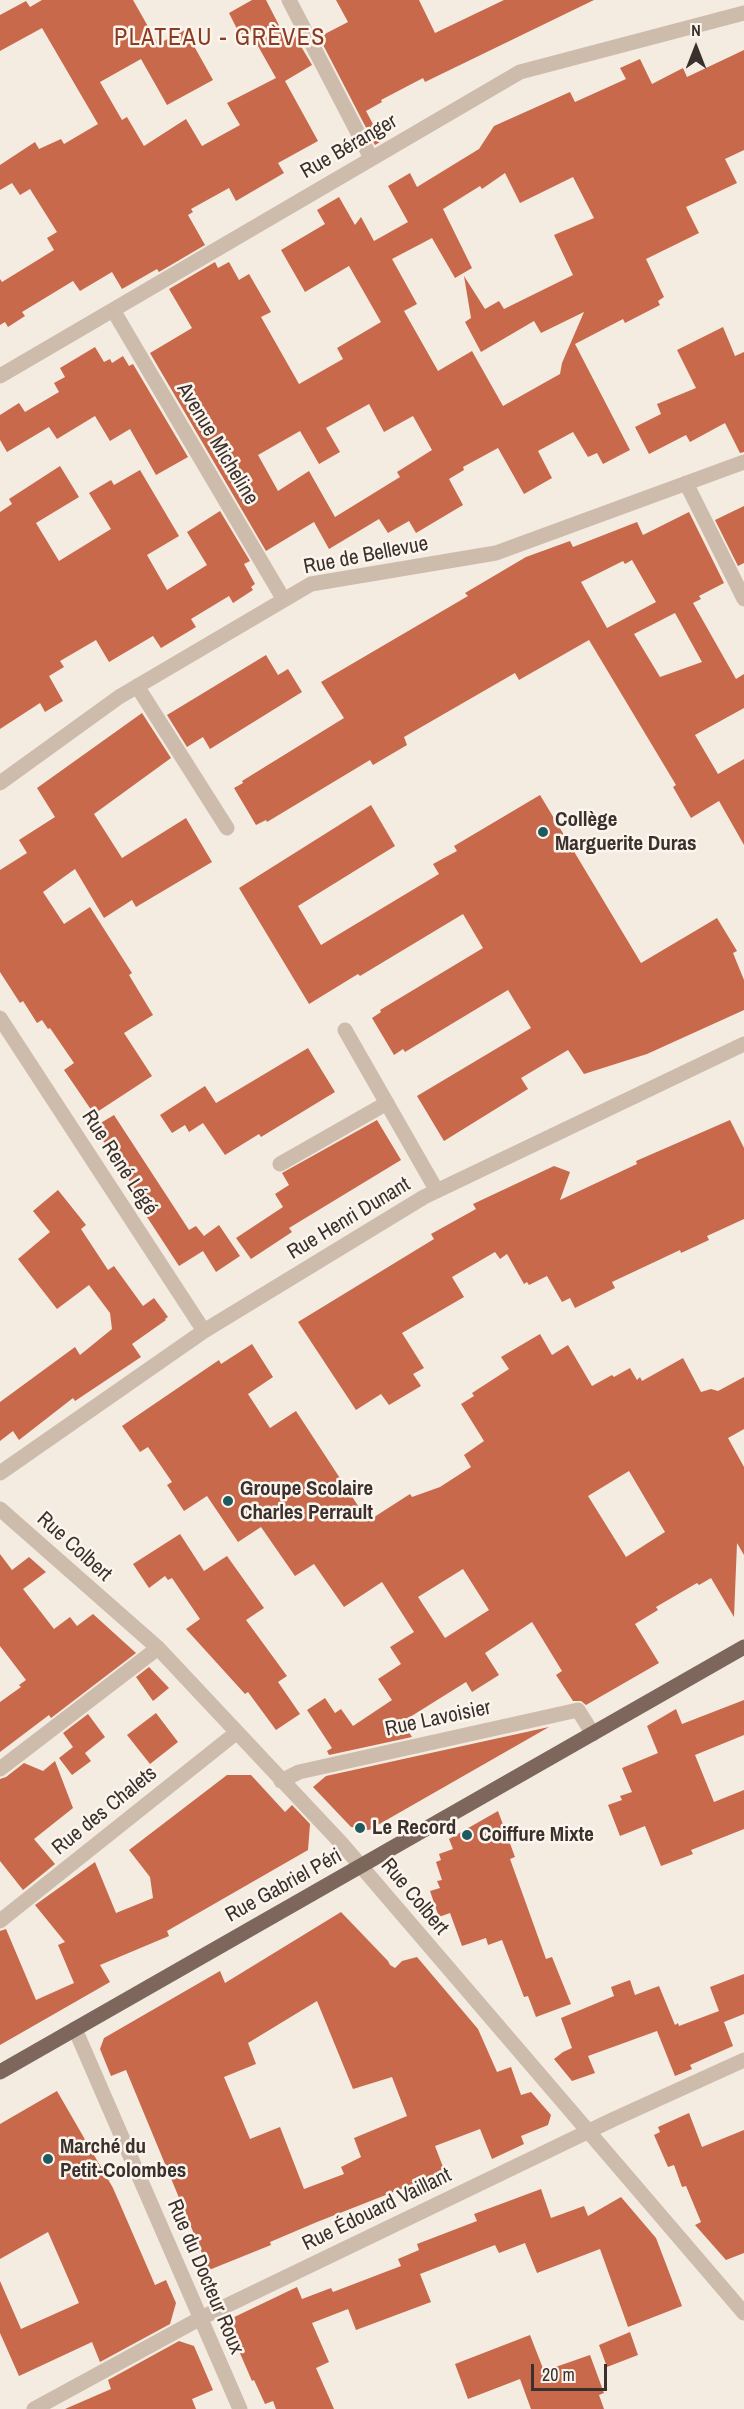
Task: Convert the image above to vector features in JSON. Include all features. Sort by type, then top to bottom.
[{"type":"main road","name":"Rue Gabriel Péri","points":[[0,2072],[744,1647]]},
{"type":"street","points":[[289,0],[371,158]]},
{"type":"street","name":"Rue Béranger","points":[[0,376],[520,72],[744,13]]},
{"type":"street","name":"Avenue Micheline","points":[[113,310],[284,600]]},
{"type":"street","name":"Rue de Bellevue","points":[[0,783],[119,697],[311,584],[496,552],[744,462]]},
{"type":"street","points":[[686,483],[744,599]]},
{"type":"street","points":[[137,686],[227,828]]},
{"type":"street","name":"Rue René Légé","points":[[0,1018],[204,1331]]},
{"type":"street","points":[[345,1030],[437,1191]]},
{"type":"street","name":"Rue Henri Dunant","points":[[0,1473],[204,1331],[437,1191],[744,1044]]},
{"type":"street","points":[[279,1164],[387,1103]]},
{"type":"street","name":"Rue Colbert","points":[[0,1509],[158,1648],[362,1867],[375,1885],[744,2313]]},
{"type":"street","points":[[0,1769],[158,1648]]},
{"type":"street","name":"Rue Lavoisier","points":[[281,1781],[299,1772],[578,1710],[593,1734]]},
{"type":"street","name":"Rue des Chalets","points":[[0,1922],[236,1733]]},
{"type":"street","name":"Rue du Docteur Roux","points":[[75,2030],[240,2409]]},
{"type":"street","name":"Rue Édouard Vaillant","points":[[34,2409],[201,2318],[589,2131],[744,2060]]},
{"type":"building","points":[[42,0],[133,0],[158,44],[185,30],[213,80],[167,105],[141,59],[100,82],[122,120],[127,117],[144,146],[186,119],[202,146],[240,125],[227,103],[276,78],[249,30],[240,35],[229,13],[252,0],[266,0],[284,35],[292,31],[312,65],[285,81],[318,141],[278,163],[284,173],[236,201],[229,188],[191,209],[193,212],[188,215],[205,245],[159,272],[157,269],[122,289],[112,272],[80,291],[73,281],[22,312],[25,316],[8,327],[5,322],[0,325],[0,279],[2,282],[54,250],[47,238],[57,232],[30,189],[20,195],[12,183],[0,190],[0,165],[35,142],[39,149],[61,139],[64,144],[98,124],[42,28],[0,51],[0,15],[26,1],[30,7]]},
{"type":"building","points":[[336,0],[419,0],[435,33],[504,0],[594,0],[425,82],[423,78],[381,100],[382,102],[366,111],[382,141],[375,145],[319,37],[348,22]]},
{"type":"building","points":[[744,50],[744,150],[725,159],[737,183],[686,207],[699,233],[646,259],[664,297],[658,301],[660,305],[625,323],[623,319],[575,344],[630,450],[603,464],[597,453],[588,457],[573,432],[538,451],[552,478],[524,494],[498,448],[463,467],[464,470],[449,479],[463,505],[416,533],[409,521],[388,533],[379,519],[329,549],[314,522],[266,551],[150,353],[192,328],[169,289],[215,262],[218,268],[229,262],[239,280],[249,274],[271,312],[261,317],[299,384],[343,359],[337,348],[381,322],[349,266],[305,292],[281,250],[325,224],[317,210],[339,197],[355,225],[361,217],[374,241],[408,222],[388,186],[410,173],[417,187],[479,149],[494,126],[570,92],[575,102],[626,79],[620,68],[640,59],[652,84],[683,68],[687,77]],"holes":[[[505,173],[520,203],[573,177],[594,218],[554,235],[573,275],[504,309],[499,301],[485,309],[464,276],[471,318],[465,322],[481,352],[534,321],[541,333],[584,312],[562,363],[560,374],[503,406],[472,351],[438,371],[404,311],[417,304],[392,259],[432,238],[455,278],[472,268],[443,209],[480,186],[482,189]],[[369,404],[384,432],[413,416],[432,450],[397,472],[400,477],[335,517],[309,471],[278,491],[258,455],[300,431],[319,464],[340,452],[326,428]]]},
{"type":"building","points":[[723,327],[735,356],[744,352],[744,452],[740,453],[725,423],[690,442],[686,435],[649,454],[635,427],[661,414],[657,404],[696,388],[677,350]]},
{"type":"building","points":[[95,347],[104,362],[110,359],[112,363],[123,356],[129,366],[133,364],[188,457],[156,475],[130,429],[110,441],[95,416],[57,439],[49,427],[7,452],[0,440],[0,415],[19,403],[25,412],[59,392],[54,383],[65,377],[60,368]]},
{"type":"building","points":[[60,466],[79,497],[36,523],[59,561],[111,529],[89,493],[111,480],[114,485],[140,470],[179,536],[147,555],[167,590],[207,565],[187,532],[220,511],[250,561],[244,564],[255,584],[251,587],[253,590],[233,603],[229,596],[191,619],[196,627],[161,648],[153,636],[109,662],[96,640],[60,661],[64,667],[49,676],[63,701],[45,712],[40,703],[0,729],[0,512],[12,504],[9,499]]},
{"type":"building","points":[[744,506],[744,563],[738,566],[715,520]]},
{"type":"building","points":[[689,512],[724,583],[699,596],[701,599],[693,603],[736,679],[744,674],[744,708],[695,735],[718,774],[744,759],[744,845],[719,801],[691,818],[673,787],[676,785],[589,640],[519,680],[515,673],[404,737],[407,745],[373,765],[370,760],[267,822],[266,820],[256,825],[234,788],[344,718],[321,682],[468,596],[465,593],[526,557],[570,541],[573,547],[637,522],[643,535]],"holes":[[[632,560],[656,602],[607,628],[581,582],[623,561],[625,564]],[[675,613],[702,662],[660,677],[634,634]]]},
{"type":"building","points":[[266,655],[278,675],[288,669],[302,692],[210,749],[203,737],[187,747],[167,715]]},
{"type":"building","points":[[142,713],[171,758],[94,814],[122,858],[186,818],[212,862],[136,907],[132,900],[104,918],[75,869],[43,892],[64,924],[90,907],[132,973],[129,975],[153,1015],[124,1033],[152,1076],[94,1114],[64,1070],[74,1063],[50,1028],[48,1029],[42,1020],[37,1023],[23,1001],[20,1003],[0,972],[0,870],[27,853],[19,840],[55,817],[37,788]]},
{"type":"building","points":[[540,795],[641,963],[717,918],[737,951],[733,953],[744,980],[744,1010],[647,1054],[584,1074],[568,1050],[521,1078],[528,1089],[444,1141],[417,1096],[531,1028],[508,990],[405,1052],[403,1049],[394,1055],[372,1018],[381,1012],[380,1010],[483,948],[463,914],[309,1004],[239,888],[371,805],[395,846],[298,906],[321,945],[439,874],[433,864],[457,851],[454,846]]},
{"type":"building","points":[[308,1048],[335,1092],[261,1137],[259,1134],[225,1155],[203,1123],[189,1132],[185,1125],[172,1133],[160,1115],[205,1086],[216,1103]]},
{"type":"building","points":[[114,1115],[189,1230],[196,1226],[204,1236],[219,1225],[240,1256],[216,1272],[203,1251],[179,1266],[132,1194],[136,1191],[94,1127]]},
{"type":"building","points":[[377,1120],[401,1160],[289,1228],[292,1232],[251,1259],[236,1238],[283,1207],[275,1194],[289,1185],[282,1173]]},
{"type":"building","points":[[730,1120],[744,1148],[744,1219],[707,1236],[709,1240],[681,1253],[680,1250],[612,1282],[615,1288],[575,1308],[570,1298],[562,1302],[547,1276],[529,1285],[527,1282],[524,1284],[507,1254],[500,1259],[495,1252],[452,1277],[464,1297],[402,1333],[424,1368],[413,1374],[421,1386],[389,1405],[381,1394],[356,1410],[298,1322],[434,1239],[431,1234],[476,1209],[473,1204],[554,1166],[570,1172],[560,1200],[637,1164],[636,1161]]},
{"type":"building","points":[[58,1190],[86,1225],[81,1229],[108,1270],[114,1266],[143,1306],[154,1298],[168,1317],[132,1344],[141,1357],[75,1401],[73,1398],[19,1440],[13,1431],[0,1441],[0,1402],[75,1347],[80,1355],[112,1329],[110,1313],[89,1285],[57,1309],[18,1259],[50,1232],[33,1211]]},
{"type":"building","points":[[540,1334],[552,1355],[568,1345],[592,1386],[630,1368],[637,1380],[640,1377],[642,1381],[683,1358],[701,1392],[711,1389],[718,1391],[744,1377],[744,1429],[728,1438],[744,1467],[744,1555],[737,1543],[734,1617],[711,1578],[699,1585],[697,1583],[656,1607],[658,1610],[635,1624],[659,1663],[586,1705],[581,1701],[573,1701],[556,1675],[562,1671],[532,1622],[485,1653],[499,1675],[472,1692],[466,1682],[402,1722],[412,1737],[329,1755],[327,1751],[332,1748],[307,1710],[325,1698],[335,1713],[341,1709],[353,1726],[392,1700],[378,1679],[401,1664],[390,1647],[414,1632],[382,1582],[344,1607],[314,1564],[295,1576],[261,1527],[238,1542],[207,1496],[184,1511],[167,1485],[172,1482],[148,1447],[140,1452],[122,1426],[219,1360],[221,1364],[252,1344],[273,1377],[248,1394],[270,1428],[296,1411],[368,1521],[410,1494],[412,1497],[440,1487],[471,1467],[464,1455],[484,1441],[461,1404],[474,1396],[472,1393],[509,1369],[501,1357]],"holes":[[[629,1471],[665,1532],[626,1557],[588,1496]],[[463,1569],[489,1610],[445,1638],[418,1597]]]},
{"type":"building","points":[[180,1534],[204,1571],[227,1556],[264,1608],[246,1620],[287,1676],[278,1682],[300,1714],[276,1730],[248,1692],[245,1694],[186,1629],[200,1619],[172,1578],[168,1580],[165,1576],[149,1588],[133,1564]]},
{"type":"building","points":[[0,1554],[12,1570],[29,1557],[46,1572],[23,1589],[54,1629],[70,1617],[77,1626],[93,1614],[136,1653],[51,1718],[49,1715],[0,1752],[0,1702],[21,1687],[19,1685],[26,1680],[0,1646]]},
{"type":"building","points":[[149,1667],[169,1688],[153,1701],[136,1677]]},
{"type":"building","points":[[744,1700],[744,1735],[695,1755],[714,1802],[744,1790],[744,1829],[691,1850],[693,1854],[661,1866],[645,1826],[620,1836],[608,1805],[622,1800],[620,1796],[632,1792],[622,1768],[658,1753],[647,1726],[676,1709],[682,1724]]},
{"type":"building","points":[[156,1713],[178,1742],[150,1764],[127,1735]]},
{"type":"building","points":[[88,1714],[105,1737],[85,1753],[91,1761],[72,1775],[59,1758],[73,1747],[63,1733]]},
{"type":"building","points":[[549,1727],[369,1830],[351,1827],[313,1787],[326,1776]]},
{"type":"building","points":[[55,1761],[73,1808],[34,1839],[55,1864],[23,1890],[0,1861],[0,1779],[24,1763],[43,1771]]},
{"type":"building","points":[[227,1775],[251,1775],[285,1812],[292,1805],[310,1824],[308,1850],[167,1931],[169,1936],[100,1965],[110,1982],[0,2045],[0,1931],[6,1929],[36,2000],[74,1983],[58,1945],[65,1942],[35,1905],[95,1862],[116,1913],[153,1898],[150,1877],[129,1850]]},
{"type":"building","points":[[498,1811],[515,1857],[510,1859],[546,1959],[552,1957],[571,2004],[536,2017],[528,1996],[524,1997],[502,1940],[488,1945],[486,1938],[462,1946],[450,1913],[439,1917],[430,1891],[440,1888],[437,1881],[442,1880],[436,1862],[441,1860],[439,1854],[453,1849],[449,1839]]},
{"type":"building","points":[[341,1912],[395,1968],[402,1961],[417,1957],[478,2029],[497,2072],[511,2067],[521,2095],[531,2092],[551,2115],[548,2125],[521,2136],[524,2144],[492,2159],[480,2129],[435,2146],[448,2180],[428,2190],[424,2180],[317,2222],[270,2242],[271,2245],[209,2270],[126,2070],[111,2076],[100,2049],[104,2038],[220,1971],[225,1983]],"holes":[[[317,2001],[353,2089],[392,2077],[407,2116],[354,2138],[361,2157],[341,2167],[344,2174],[304,2189],[280,2127],[250,2139],[224,2077],[256,2064],[248,2043]]]},
{"type":"building","points":[[744,1974],[744,2014],[724,2022],[733,2046],[690,2065],[692,2069],[675,2076],[657,2031],[588,2056],[595,2073],[572,2081],[554,2059],[572,2048],[561,2018],[614,1996],[611,1987],[630,1980],[635,1995],[659,1986],[675,2025],[678,2023],[679,2026],[719,2011],[710,1987]]},
{"type":"building","points":[[57,2091],[113,2188],[155,2285],[166,2280],[176,2303],[170,2324],[100,2362],[92,2342],[19,2376],[0,2333],[0,2281],[21,2329],[79,2303],[48,2232],[0,2259],[0,2124]]},
{"type":"building","points":[[689,2113],[702,2147],[744,2130],[744,2253],[726,2260],[695,2225],[701,2222],[686,2186],[682,2187],[674,2165],[668,2167],[654,2135],[660,2132],[658,2127]]},
{"type":"building","points":[[541,2189],[551,2218],[584,2206],[588,2216],[621,2197],[656,2238],[682,2306],[628,2327],[600,2249],[537,2273],[525,2243],[499,2253],[495,2245],[420,2274],[431,2302],[356,2330],[348,2309],[312,2323],[329,2362],[316,2368],[334,2409],[276,2409],[273,2401],[265,2404],[254,2380],[252,2381],[226,2321],[297,2287],[302,2299],[331,2288],[333,2292],[401,2266],[398,2259],[419,2250],[417,2244],[477,2221],[474,2214]]},
{"type":"building","points":[[630,2332],[638,2355],[607,2367],[599,2345]]},
{"type":"building","points":[[530,2335],[544,2371],[590,2355],[604,2393],[599,2395],[604,2409],[531,2409],[520,2379],[468,2399],[455,2364]]},
{"type":"building","points":[[179,2341],[194,2346],[213,2390],[192,2399],[196,2409],[65,2409],[111,2389],[108,2380]]},
{"type":"place","name":"Collège Marguerite Duras","points":[[543,832]]},
{"type":"place","name":"Groupe Scolaire Charles Perrault","points":[[228,1501]]},
{"type":"place","name":"Le Record","points":[[360,1828]]},
{"type":"place","name":"Coiffure Mixte","points":[[467,1835]]},
{"type":"place","name":"Marché du Petit-Colombes","points":[[48,2159]]},
{"type":"district","name":"PLATEAU - GRÈVES","points":[[220,39]]}]
